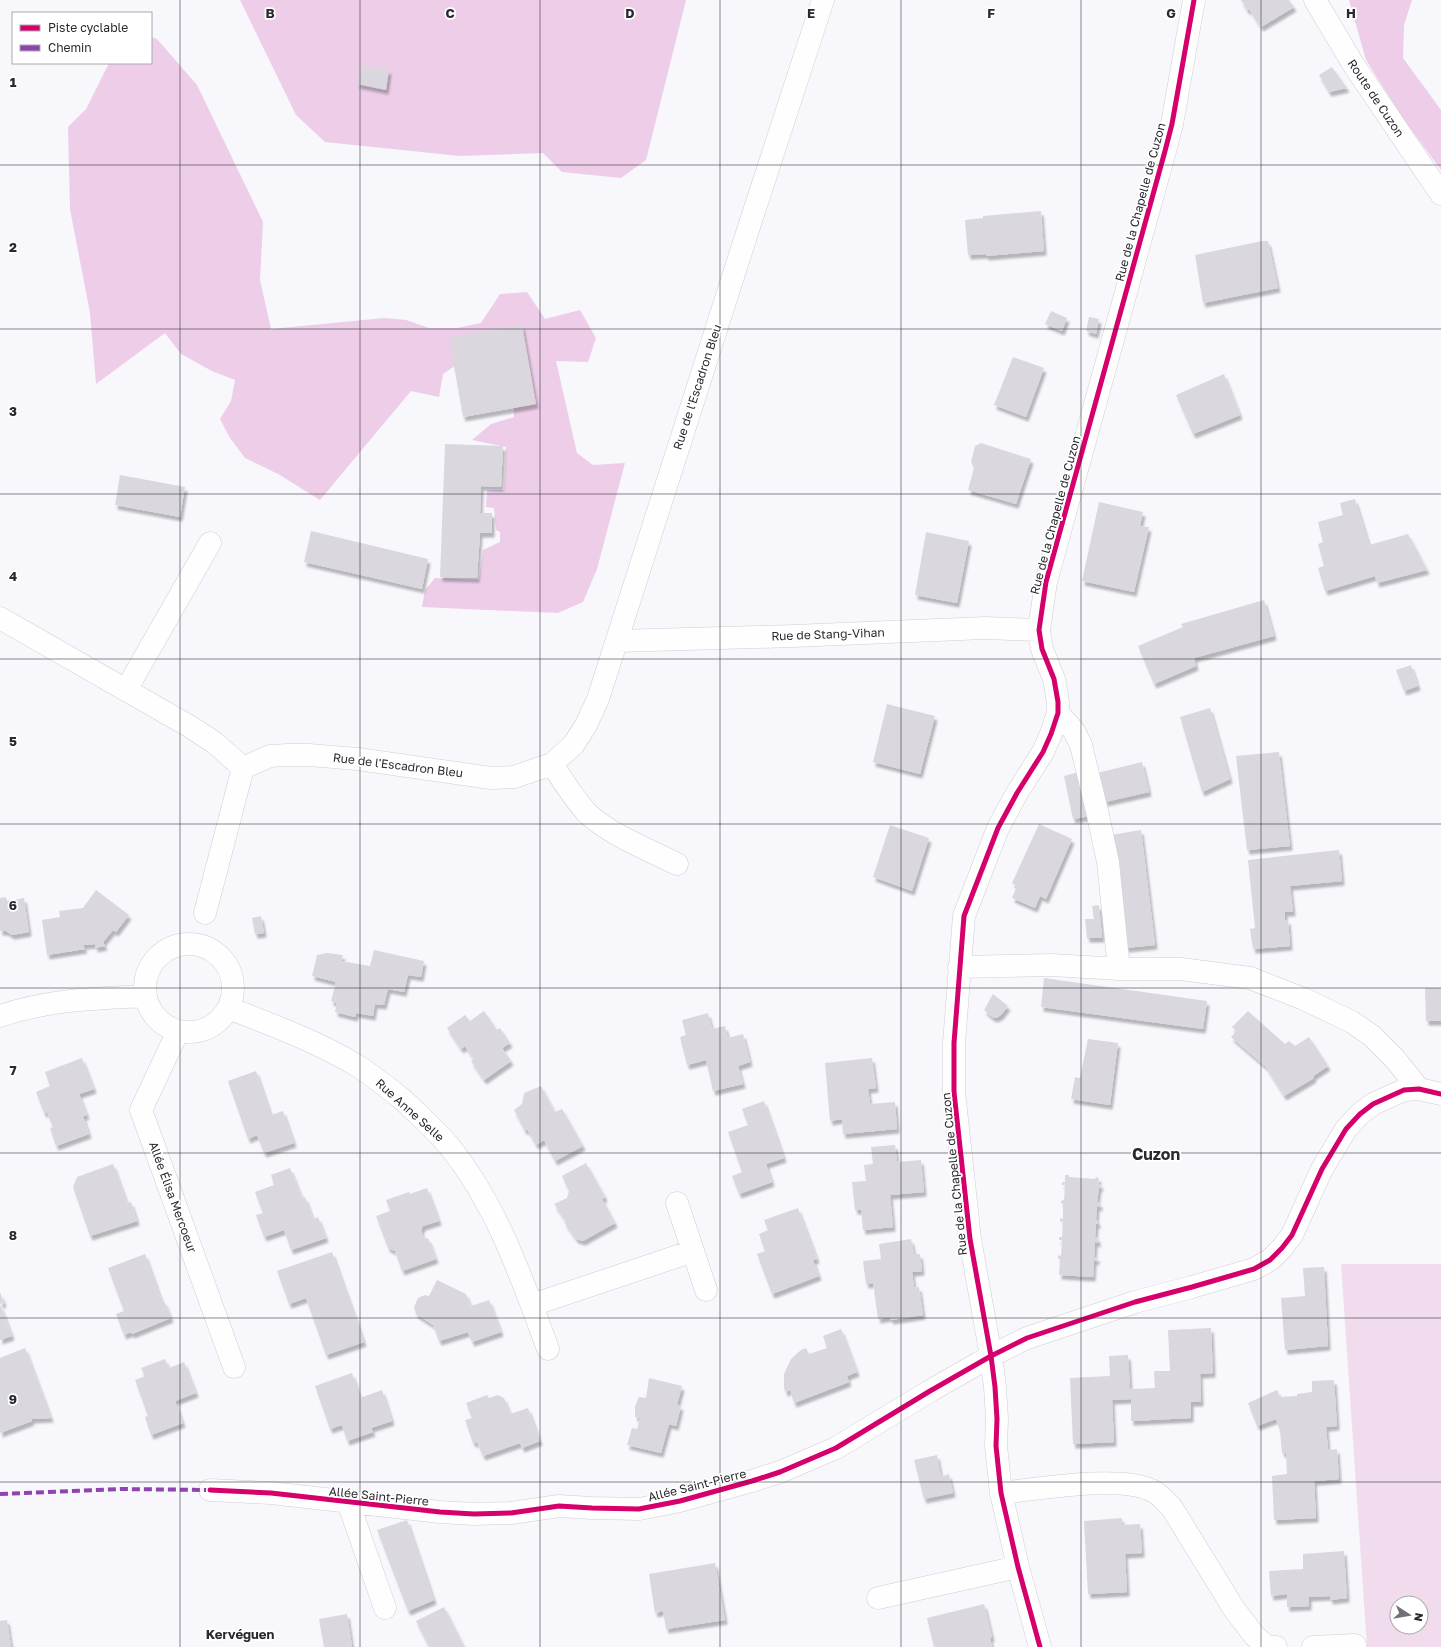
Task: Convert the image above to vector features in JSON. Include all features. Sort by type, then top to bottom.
[{"type":"street","name":"Rue de l'Escadron Bleu","points":[[243,768],[270,756],[302,755],[358,759],[491,778],[514,777],[552,764],[574,744],[586,725],[598,699],[746,233],[823,0]]},
{"type":"street","name":"Rue de la Chapelle de Cuzon","points":[[1040,1647],[1018,1566],[1001,1493],[996,1446],[997,1419],[991,1356],[970,1239],[954,1092],[954,1043],[959,967],[964,916],[982,867],[1001,822],[1017,793],[1043,752],[1058,713],[1058,702],[1054,679],[1042,650],[1038,630],[1046,582],[1165,152],[1172,124],[1194,0]]},
{"type":"street","name":"Route de Cuzon","points":[[1315,0],[1353,64],[1441,194]]},
{"type":"street","points":[[126,690],[210,543]]},
{"type":"street","points":[[0,618],[189,726],[215,743],[243,768],[205,913]]},
{"type":"street","name":"Rue de Stang-Vihan","points":[[617,640],[793,636],[985,628],[1038,630]]},
{"type":"street","points":[[1058,713],[1074,731],[1081,745],[1097,811],[1108,862],[1119,969]]},
{"type":"street","points":[[552,764],[570,792],[589,814],[622,836],[677,864]]},
{"type":"street","points":[[181,944],[197,944],[208,947],[220,955],[229,967],[233,980],[233,994],[229,1008],[222,1018],[213,1025],[202,1030],[191,1032],[178,1031],[166,1026],[156,1018],[149,1007],[146,996],[145,980],[157,956],[168,949],[181,944]]},
{"type":"street","points":[[959,967],[1052,965],[1119,969],[1181,969],[1250,978],[1352,1022],[1372,1036],[1395,1059],[1419,1089]]},
{"type":"street","points":[[0,1016],[32,1006],[69,1000],[146,996]]},
{"type":"street","name":"Rue Anne Selle","points":[[229,1008],[290,1031],[323,1046],[357,1065],[384,1084],[430,1126],[449,1146],[474,1180],[501,1230],[532,1305],[548,1349]]},
{"type":"street","name":"Allée Élisa Mercoeur","points":[[178,1031],[141,1110],[234,1367]]},
{"type":"street","points":[[991,1356],[1027,1338],[1135,1302],[1192,1288],[1254,1269],[1270,1260],[1292,1235],[1322,1169],[1346,1129],[1360,1114],[1372,1104],[1404,1090],[1419,1089],[1441,1094]]},
{"type":"street","points":[[677,1203],[706,1290]]},
{"type":"street","points":[[532,1305],[693,1251]]},
{"type":"street","name":"Allée Saint-Pierre","points":[[210,1490],[271,1493],[440,1512],[474,1514],[511,1513],[559,1506],[639,1509],[725,1490],[766,1477],[836,1448],[991,1356]]},
{"type":"street","points":[[1001,1493],[1074,1485],[1120,1483],[1140,1486],[1152,1490],[1172,1508],[1234,1609],[1254,1635],[1266,1646],[1276,1647]]},
{"type":"street","name":"Allée Saint-Pierre","points":[[348,1502],[385,1608]]},
{"type":"street","points":[[878,1598],[1018,1566]]},
{"type":"street","points":[[1313,1647],[1355,1645]]},
{"type":"shaded area","points":[[240,0],[686,0],[646,160],[621,178],[562,172],[543,153],[460,156],[325,142],[296,115]]},
{"type":"shaded area","points":[[1349,0],[1412,0],[1404,25],[1403,58],[1441,110],[1441,170],[1402,117],[1366,60]]},
{"type":"shaded area","points":[[152,37],[157,39],[197,85],[263,222],[260,280],[271,329],[384,318],[406,320],[429,328],[457,328],[481,323],[500,294],[527,292],[545,319],[580,310],[596,338],[588,362],[556,361],[577,453],[593,465],[625,463],[597,569],[583,602],[558,613],[422,607],[425,590],[435,578],[479,580],[483,550],[500,542],[500,532],[496,530],[494,508],[486,507],[487,490],[504,490],[506,447],[472,440],[491,424],[514,417],[513,399],[471,355],[443,374],[439,397],[411,391],[320,500],[280,475],[245,458],[230,438],[220,419],[231,401],[235,380],[212,371],[181,354],[165,333],[96,384],[90,313],[70,209],[68,127],[86,109],[108,64],[152,64]]},
{"type":"shaded area","points":[[1341,1264],[1441,1264],[1441,1647],[1367,1647]]},
{"type":"building","points":[[1241,0],[1289,0],[1294,7],[1261,27]]},
{"type":"building","points":[[361,65],[389,70],[386,90],[357,84]]},
{"type":"building","points":[[1332,67],[1347,88],[1329,92],[1319,75]]},
{"type":"building","points":[[1041,211],[1044,251],[986,256],[986,254],[968,255],[965,220],[983,218],[983,216]]},
{"type":"building","points":[[1268,241],[1278,288],[1203,303],[1195,255]]},
{"type":"building","points":[[1051,311],[1067,318],[1062,331],[1045,324]]},
{"type":"building","points":[[1089,317],[1099,319],[1096,334],[1086,331]]},
{"type":"building","points":[[522,325],[536,404],[463,417],[449,337]]},
{"type":"building","points":[[1013,357],[1044,368],[1026,417],[994,405]]},
{"type":"building","points":[[1224,374],[1240,415],[1193,434],[1176,395]]},
{"type":"building","points":[[981,443],[1031,459],[1016,504],[968,490],[974,468],[971,462],[975,446]]},
{"type":"building","points":[[445,444],[503,446],[501,487],[481,486],[480,513],[492,513],[492,533],[480,533],[477,578],[440,577]]},
{"type":"building","points":[[120,475],[185,487],[180,517],[115,505]]},
{"type":"building","points":[[1355,499],[1369,545],[1408,534],[1427,570],[1377,583],[1375,576],[1325,591],[1318,568],[1324,566],[1318,544],[1323,542],[1318,522],[1343,515],[1340,503]]},
{"type":"building","points":[[1099,502],[1143,512],[1140,526],[1149,527],[1134,592],[1082,581]]},
{"type":"building","points":[[311,531],[428,559],[422,589],[304,562]]},
{"type":"building","points":[[926,532],[969,541],[957,603],[915,595]]},
{"type":"building","points":[[1264,600],[1274,636],[1194,658],[1196,666],[1154,684],[1138,646],[1183,627],[1181,624]]},
{"type":"building","points":[[1411,665],[1418,686],[1404,691],[1396,670]]},
{"type":"building","points":[[887,704],[935,716],[920,774],[873,762]]},
{"type":"building","points":[[1210,708],[1230,779],[1202,792],[1180,717]]},
{"type":"building","points":[[1279,752],[1290,846],[1247,850],[1236,756]]},
{"type":"building","points":[[1142,762],[1149,792],[1105,802],[1097,773]]},
{"type":"building","points":[[1079,772],[1090,816],[1073,819],[1064,776]]},
{"type":"building","points":[[1039,824],[1072,839],[1046,899],[1040,896],[1035,908],[1012,898],[1017,886],[1012,883]]},
{"type":"building","points":[[890,825],[929,838],[912,891],[873,877]]},
{"type":"building","points":[[1141,830],[1155,945],[1126,948],[1111,835]]},
{"type":"building","points":[[1339,850],[1342,881],[1290,886],[1293,912],[1285,912],[1285,920],[1288,920],[1290,946],[1253,949],[1250,929],[1255,928],[1248,860]]},
{"type":"building","points":[[96,890],[129,915],[116,932],[113,930],[103,942],[105,946],[95,948],[95,944],[83,945],[85,949],[47,955],[42,920],[60,917],[59,911],[83,908]]},
{"type":"building","points":[[6,897],[7,901],[24,898],[29,932],[12,935],[6,931],[0,931],[0,898]]},
{"type":"building","points":[[1099,905],[1102,938],[1087,938],[1085,919],[1094,919],[1092,906]]},
{"type":"building","points":[[261,916],[264,933],[255,934],[252,918]]},
{"type":"building","points":[[374,950],[424,961],[421,977],[408,975],[404,992],[388,989],[384,1005],[375,1004],[373,1016],[356,1013],[355,1017],[335,1012],[337,1003],[331,1001],[336,982],[312,976],[317,955],[327,953],[343,955],[341,961],[370,966]]},
{"type":"building","points":[[1044,978],[1207,1001],[1203,1029],[1041,1007]]},
{"type":"building","points":[[1425,988],[1441,988],[1441,1021],[1426,1021]]},
{"type":"building","points":[[993,994],[1008,1006],[1001,1015],[996,1018],[992,1017],[984,1010]]},
{"type":"building","points":[[484,1011],[497,1030],[500,1028],[510,1043],[502,1048],[511,1061],[484,1080],[471,1061],[474,1060],[465,1046],[461,1049],[447,1028],[465,1015],[470,1021]]},
{"type":"building","points":[[1248,1011],[1285,1044],[1289,1041],[1295,1046],[1309,1037],[1328,1066],[1313,1076],[1314,1078],[1284,1096],[1266,1067],[1231,1037],[1236,1031],[1232,1027]]},
{"type":"building","points":[[708,1013],[712,1029],[725,1026],[728,1038],[743,1034],[750,1062],[738,1066],[743,1084],[713,1091],[706,1060],[687,1065],[680,1037],[686,1035],[682,1020]]},
{"type":"building","points":[[1088,1039],[1118,1043],[1110,1105],[1071,1099],[1075,1077],[1080,1078]]},
{"type":"building","points":[[82,1058],[94,1089],[79,1094],[87,1115],[83,1116],[89,1134],[56,1146],[50,1128],[53,1127],[47,1112],[44,1113],[36,1092],[50,1086],[45,1072]]},
{"type":"building","points":[[872,1058],[876,1088],[868,1089],[870,1104],[895,1102],[897,1129],[843,1134],[842,1119],[830,1121],[825,1063]]},
{"type":"building","points":[[256,1071],[271,1115],[283,1111],[294,1143],[264,1153],[257,1135],[248,1139],[228,1081]]},
{"type":"building","points":[[541,1086],[555,1112],[562,1109],[583,1146],[555,1161],[544,1140],[536,1145],[527,1129],[525,1131],[514,1110],[522,1104],[524,1093]]},
{"type":"building","points":[[764,1101],[784,1158],[766,1164],[772,1182],[739,1194],[732,1176],[742,1172],[728,1132],[748,1125],[742,1109]]},
{"type":"building","points":[[895,1145],[897,1162],[921,1160],[924,1192],[890,1195],[893,1227],[863,1230],[861,1210],[855,1210],[852,1182],[866,1181],[864,1165],[873,1164],[871,1147]]},
{"type":"building","points":[[586,1163],[605,1197],[602,1199],[615,1223],[583,1241],[576,1239],[554,1204],[567,1198],[569,1191],[562,1176]]},
{"type":"building","points":[[113,1164],[127,1203],[131,1202],[137,1221],[90,1236],[73,1187],[77,1177]]},
{"type":"building","points":[[290,1168],[302,1198],[305,1197],[313,1219],[318,1217],[326,1238],[291,1250],[284,1230],[264,1237],[256,1215],[263,1213],[255,1192],[274,1185],[271,1175]]},
{"type":"building","points":[[1065,1175],[1069,1175],[1069,1177],[1095,1179],[1096,1177],[1099,1178],[1098,1184],[1101,1184],[1100,1188],[1099,1187],[1097,1202],[1100,1203],[1100,1207],[1097,1206],[1096,1220],[1098,1221],[1098,1224],[1096,1224],[1095,1237],[1098,1238],[1098,1243],[1095,1242],[1094,1257],[1098,1257],[1096,1261],[1094,1260],[1093,1277],[1059,1275],[1060,1259],[1058,1259],[1058,1255],[1061,1256],[1062,1240],[1059,1240],[1059,1237],[1062,1237],[1063,1222],[1060,1221],[1060,1218],[1063,1219],[1063,1204],[1061,1201],[1064,1200],[1065,1185],[1062,1185],[1062,1182],[1065,1182]]},
{"type":"building","points":[[427,1188],[439,1221],[423,1226],[421,1230],[424,1239],[428,1238],[436,1259],[402,1271],[395,1251],[388,1248],[376,1216],[390,1211],[386,1200],[409,1192],[410,1194]]},
{"type":"building","points":[[798,1208],[817,1259],[813,1260],[819,1276],[772,1294],[757,1254],[765,1251],[759,1234],[768,1230],[764,1220]]},
{"type":"building","points":[[911,1239],[914,1254],[920,1254],[922,1271],[912,1272],[914,1288],[919,1287],[923,1315],[891,1320],[890,1317],[878,1319],[873,1283],[866,1284],[863,1261],[881,1259],[879,1244]]},
{"type":"building","points":[[332,1252],[364,1342],[326,1355],[306,1298],[289,1304],[277,1271]]},
{"type":"building","points":[[145,1254],[162,1302],[164,1301],[171,1318],[132,1334],[131,1332],[124,1335],[116,1314],[124,1311],[108,1268]]},
{"type":"building","points":[[1324,1267],[1328,1346],[1285,1350],[1281,1298],[1305,1296],[1303,1268]]},
{"type":"building","points":[[437,1280],[466,1294],[471,1306],[489,1300],[501,1332],[472,1342],[468,1332],[439,1341],[433,1325],[416,1314],[414,1307],[418,1298],[425,1295],[429,1296]]},
{"type":"building","points":[[0,1292],[4,1303],[0,1304]]},
{"type":"building","points":[[0,1304],[12,1336],[0,1340]]},
{"type":"building","points":[[1211,1328],[1213,1373],[1200,1374],[1201,1402],[1191,1402],[1191,1418],[1131,1421],[1131,1399],[1112,1400],[1114,1442],[1073,1444],[1070,1378],[1110,1376],[1109,1356],[1128,1355],[1130,1389],[1155,1388],[1154,1371],[1170,1371],[1168,1330]]},
{"type":"building","points":[[841,1329],[857,1372],[847,1376],[849,1382],[794,1403],[790,1390],[785,1392],[784,1387],[784,1374],[791,1359],[801,1350],[806,1348],[809,1354],[827,1348],[823,1336]]},
{"type":"building","points":[[25,1348],[51,1418],[31,1419],[32,1421],[0,1433],[0,1358]]},
{"type":"building","points":[[165,1359],[169,1368],[184,1362],[196,1393],[175,1401],[183,1423],[151,1435],[145,1417],[148,1416],[135,1380],[145,1376],[141,1368]]},
{"type":"building","points":[[352,1373],[360,1398],[382,1390],[392,1421],[371,1428],[373,1432],[347,1441],[342,1425],[330,1429],[315,1386]]},
{"type":"building","points":[[649,1378],[682,1386],[677,1405],[681,1406],[676,1426],[669,1424],[661,1453],[627,1445],[632,1428],[637,1429],[640,1418],[635,1417],[635,1406],[639,1397],[646,1398]]},
{"type":"building","points":[[1334,1380],[1337,1426],[1326,1427],[1328,1450],[1337,1449],[1339,1479],[1314,1481],[1316,1518],[1274,1520],[1272,1476],[1287,1474],[1286,1453],[1282,1453],[1280,1430],[1276,1419],[1257,1426],[1248,1403],[1277,1390],[1280,1397],[1297,1396],[1297,1394],[1312,1392],[1312,1381]]},
{"type":"building","points":[[487,1395],[489,1398],[498,1395],[504,1398],[510,1414],[528,1408],[540,1441],[522,1448],[520,1443],[483,1456],[477,1442],[473,1443],[465,1420],[472,1418],[466,1403]]},
{"type":"building","points":[[937,1455],[941,1477],[949,1474],[953,1493],[924,1499],[914,1460]]},
{"type":"building","points":[[1122,1518],[1122,1525],[1140,1524],[1142,1553],[1125,1554],[1127,1592],[1088,1594],[1084,1521]]},
{"type":"building","points":[[407,1520],[434,1600],[408,1611],[377,1530]]},
{"type":"building","points":[[1344,1551],[1347,1598],[1330,1600],[1330,1596],[1309,1597],[1309,1606],[1287,1607],[1287,1594],[1271,1596],[1269,1571],[1303,1569],[1303,1554]]},
{"type":"building","points":[[715,1563],[725,1620],[666,1629],[663,1611],[655,1613],[649,1574]]},
{"type":"building","points":[[984,1604],[992,1637],[990,1638],[992,1647],[934,1647],[927,1618]]},
{"type":"building","points":[[444,1607],[464,1647],[429,1647],[416,1621]]},
{"type":"building","points":[[347,1614],[352,1647],[324,1647],[319,1619]]},
{"type":"building","points":[[7,1620],[11,1647],[0,1647],[0,1621]]},
{"type":"marked path","points":[[0,1494],[120,1489],[210,1490]]},
{"type":"cycle path","points":[[1040,1647],[1018,1567],[1001,1493],[996,1446],[997,1419],[995,1387],[991,1356],[970,1239],[954,1092],[954,1043],[964,916],[998,828],[1017,793],[1043,752],[1058,713],[1058,702],[1054,679],[1042,649],[1039,630],[1046,582],[1172,124],[1194,0]]},
{"type":"cycle path","points":[[210,1490],[271,1493],[440,1512],[474,1514],[511,1513],[559,1506],[639,1509],[680,1501],[780,1472],[836,1448],[930,1391],[991,1356],[1027,1338],[1135,1302],[1254,1269],[1270,1260],[1292,1235],[1322,1169],[1346,1129],[1360,1114],[1373,1104],[1404,1090],[1419,1089],[1441,1094]]},
{"type":"district","name":"Cuzon","points":[[1156,1154]]},
{"type":"district","name":"Kervéguen","points":[[240,1634]]}]
